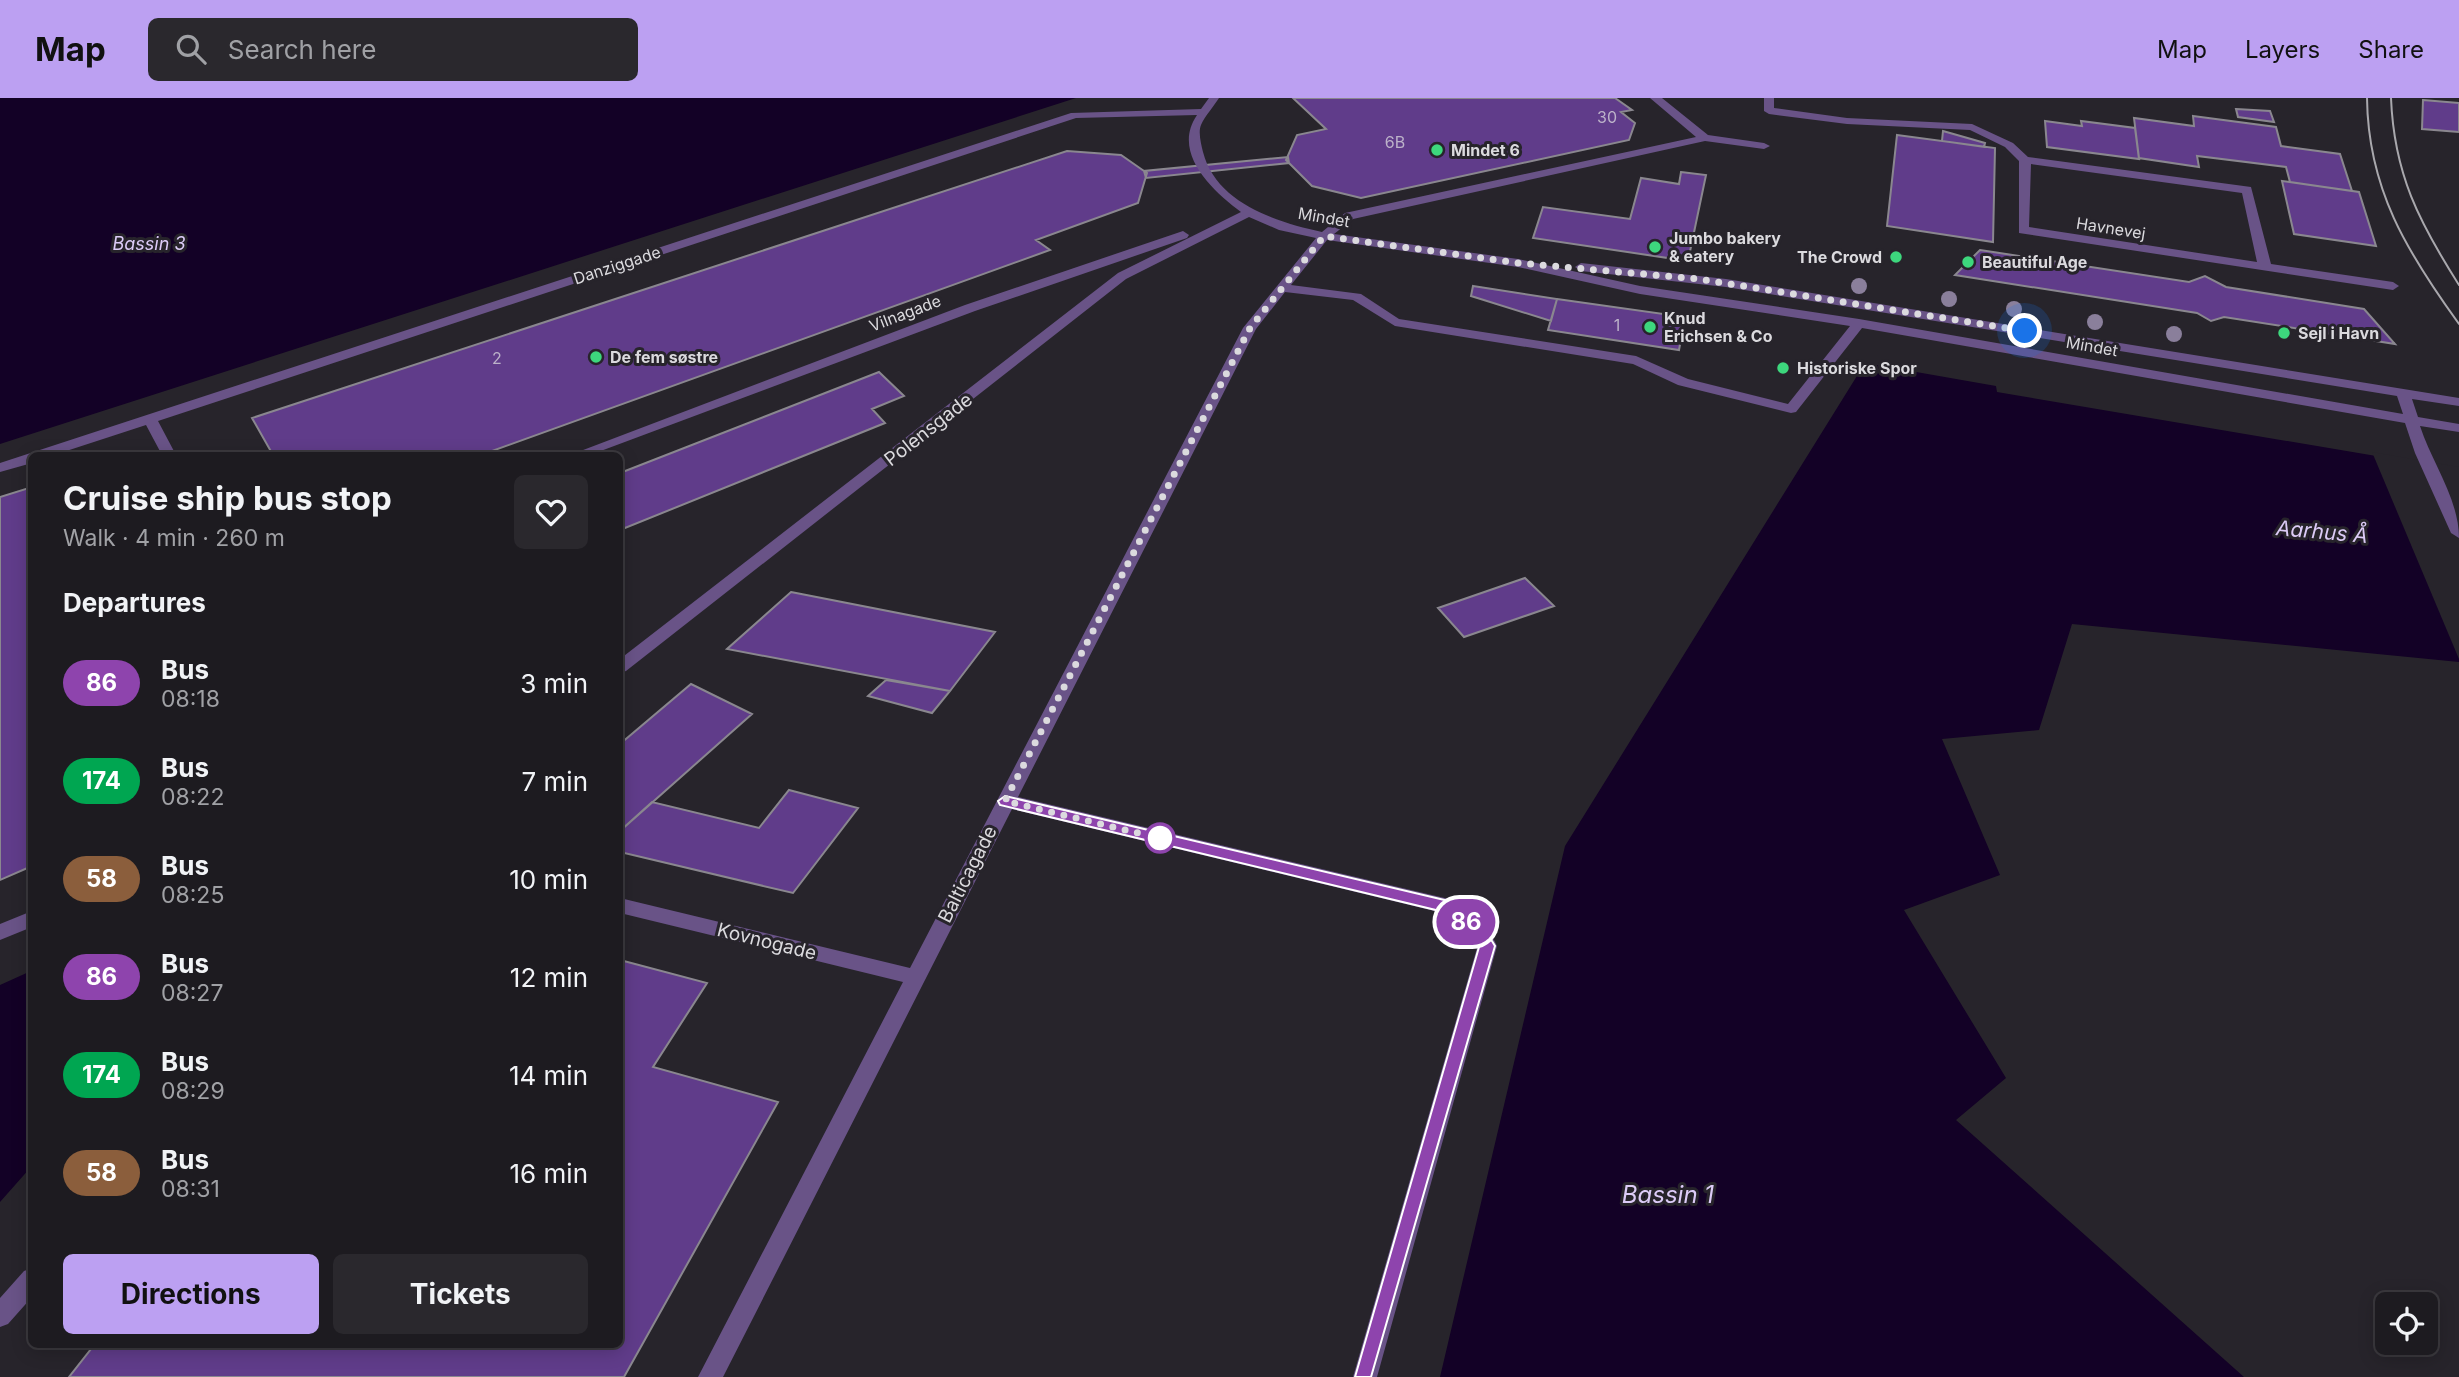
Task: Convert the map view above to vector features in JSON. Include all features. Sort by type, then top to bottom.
[{"type":"street","points":[[1201,112],[1214,98]]},
{"type":"street","points":[[1655,98],[1705,138],[1764,146]]},
{"type":"street","points":[[1769,98],[1769,111],[1847,121],[1972,127],[2009,145],[2025,160],[2247,190],[2265,267]]},
{"type":"street","name":"Mindet","points":[[1201,112],[1195,126],[1195,143],[1201,167],[1221,191],[1249,212],[1283,227],[1324,236],[1518,263],[1644,272],[1726,283],[2459,402]]},
{"type":"street","name":"Danziggade","points":[[48,452],[1075,115],[1201,112]]},
{"type":"street","name":"Balticagade","points":[[710,1377],[1250,328],[1282,288],[1324,236],[1349,216],[1705,138]]},
{"type":"street","name":"Havnevej","points":[[2025,160],[2023,230],[2393,286]]},
{"type":"street","name":"Vilnagade","points":[[586,452],[970,308],[1249,212]]},
{"type":"street","name":"Polensgade","points":[[623,665],[1122,276],[1249,212]]},
{"type":"street","name":"Mindet","points":[[1518,263],[1640,290],[1859,323],[2459,428]]},
{"type":"street","points":[[1282,288],[1356,297],[1395,322],[1636,360],[1683,382],[1791,409],[1859,323]]},
{"type":"street","points":[[2403,393],[2422,453],[2459,533]]},
{"type":"street","points":[[150,419],[167,452]]},
{"type":"street","points":[[0,468],[28,459]]},
{"type":"street","points":[[1005,801],[1453,908],[1487,946],[1364,1377]]},
{"type":"street","name":"Kovnogade","points":[[623,906],[914,977]]},
{"type":"street","points":[[0,932],[28,921]]},
{"type":"street","points":[[0,1316],[28,1284]]},
{"type":"water","name":"Bassin 3","points":[[0,98],[1076,98],[0,444]]},
{"type":"water","points":[[1865,363],[1996,386],[1997,392],[2459,470],[2459,662],[2072,624],[2039,730],[1942,739],[2000,875],[1904,910],[2006,1078],[1956,1120],[2244,1377],[1440,1377],[1565,846]]},
{"type":"water","points":[[28,972],[28,1170],[0,1202],[0,985]]},
{"type":"pier","points":[[2372,452],[2459,467],[2459,659]]},
{"type":"building","name":"Mindet 6","points":[[1293,98],[1615,98],[1632,110],[1621,112],[1635,123],[1629,140],[1361,198],[1312,186],[1286,160],[1297,135],[1326,129]]},
{"type":"building","points":[[2423,100],[2459,103],[2459,132],[2422,129]]},
{"type":"building","points":[[2236,109],[2270,111],[2274,122],[2238,117]]},
{"type":"building","points":[[2193,116],[2276,127],[2281,146],[2340,154],[2352,191],[2290,182],[2286,167],[2197,156],[2199,167],[2139,158],[2134,118],[2194,126]]},
{"type":"building","points":[[2045,121],[2082,126],[2081,121],[2135,128],[2139,159],[2047,147]]},
{"type":"building","points":[[1943,131],[1985,143],[1984,147],[1942,141]]},
{"type":"building","points":[[1897,135],[1995,148],[1993,242],[1887,226]]},
{"type":"building","name":"De fem søstre","points":[[1067,151],[1121,155],[1147,173],[1138,203],[1036,240],[1050,250],[489,452],[271,452],[252,418]]},
{"type":"building","points":[[1288,157],[1289,163],[1146,178],[1144,171]]},
{"type":"building","points":[[1681,172],[1706,175],[1688,261],[1533,238],[1543,207],[1630,219],[1641,178],[1679,184]]},
{"type":"building","points":[[2282,181],[2359,192],[2376,246],[2294,234]]},
{"type":"building","points":[[1980,250],[2189,282],[2205,276],[2226,287],[2364,309],[2395,344],[2224,317],[2211,321],[2197,313],[1955,275]]},
{"type":"building","points":[[1473,286],[1557,299],[1551,321],[1471,296]]},
{"type":"building","points":[[1557,299],[1685,317],[1679,350],[1548,330]]},
{"type":"building","points":[[879,372],[904,396],[872,409],[885,423],[623,529],[623,472]]},
{"type":"building","points":[[28,488],[28,868],[0,880],[0,497]]},
{"type":"building","points":[[1525,578],[1554,606],[1464,637],[1438,608]]},
{"type":"building","points":[[791,592],[995,632],[950,691],[727,649]]},
{"type":"building","points":[[886,680],[950,691],[932,713],[868,696]]},
{"type":"building","points":[[691,684],[752,714],[623,828],[623,741]]},
{"type":"building","points":[[789,790],[858,808],[793,893],[623,853],[623,828],[652,802],[759,828]]},
{"type":"building","points":[[623,961],[707,983],[653,1067],[778,1102],[624,1377],[69,1377],[92,1348],[623,1348]]},
{"type":"tram line","points":[[2367,98],[2374,162],[2383,191],[2407,245],[2459,324]]},
{"type":"tram line","points":[[2391,98],[2393,125],[2403,174],[2432,240],[2459,285]]},
{"type":"bus line","name":"86","points":[[1005,801],[1453,908],[1487,946],[1364,1377]]},
{"type":"place","name":"Mindet 6","points":[[1437,150]]},
{"type":"place","name":"Jumbo bakery & eatery","points":[[1655,247]]},
{"type":"place","name":"The Crowd","points":[[1896,257]]},
{"type":"place","name":"Beautiful Age","points":[[1968,262]]},
{"type":"place","name":"Knud Erichsen & Co","points":[[1650,327]]},
{"type":"place","name":"Sejl i Havn","points":[[2284,333]]},
{"type":"place","name":"De fem søstre","points":[[596,357]]},
{"type":"place","name":"Historiske Spor","points":[[1783,368]]},
{"type":"route","points":[[1160,838],[1167,840],[1005,801],[1250,328],[1324,236],[1518,263],[1644,272],[1699,279],[2025,331]]},
{"type":"water label","name":"Aarhus Å","points":[[2322,532]]},
{"type":"water label","name":"Bassin 1","points":[[1668,1195]]}]
